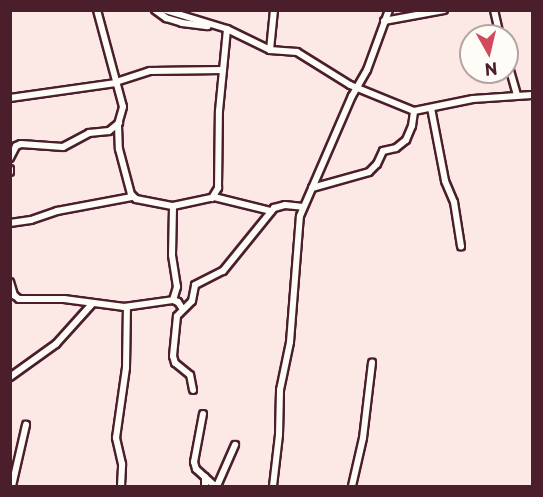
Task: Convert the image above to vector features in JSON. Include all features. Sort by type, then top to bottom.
[{"type":"street","points":[[97,10],[123,110],[119,122],[120,158],[132,197]]},
{"type":"street","points":[[155,10],[166,18],[182,23],[217,26]]},
{"type":"street","points":[[165,10],[227,29],[270,50],[300,53],[356,88],[414,111],[473,99],[532,95]]},
{"type":"street","points":[[270,50],[273,10]]},
{"type":"street","points":[[273,486],[279,435],[280,390],[291,342],[295,261],[303,207],[310,189],[325,164],[356,88],[367,70],[389,10]]},
{"type":"street","points":[[384,21],[444,10]]},
{"type":"street","points":[[214,197],[218,188],[220,165],[219,111],[227,29]]},
{"type":"street","points":[[10,98],[116,83],[150,71],[223,70]]},
{"type":"street","points":[[514,84],[517,96]]},
{"type":"street","points":[[432,108],[445,181],[454,202],[461,246]]},
{"type":"street","points":[[310,189],[325,182],[369,172],[377,164],[383,151],[396,148],[406,140],[412,126],[414,111]]},
{"type":"street","points":[[10,158],[15,148],[21,144],[63,147],[89,133],[108,131],[119,122]]},
{"type":"street","points":[[10,223],[31,220],[57,211],[132,197],[173,206],[214,197],[271,211]]},
{"type":"street","points":[[193,390],[190,375],[173,359],[177,316],[182,308],[192,301],[195,285],[223,271],[271,211],[285,205],[303,207]]},
{"type":"street","points":[[173,206],[172,255],[177,287],[173,300]]},
{"type":"street","points":[[10,282],[14,295],[19,299],[64,299],[128,307],[173,300],[178,302],[182,308]]},
{"type":"street","points":[[10,377],[56,344],[86,307],[92,303]]},
{"type":"street","points":[[121,486],[122,464],[116,438],[126,368],[128,307]]},
{"type":"street","points":[[352,486],[363,438],[372,363]]},
{"type":"street","points":[[203,414],[194,462],[196,469],[216,486],[235,446]]},
{"type":"street","points":[[12,486],[26,425]]},
{"type":"street","points":[[205,477],[205,486]]}]
